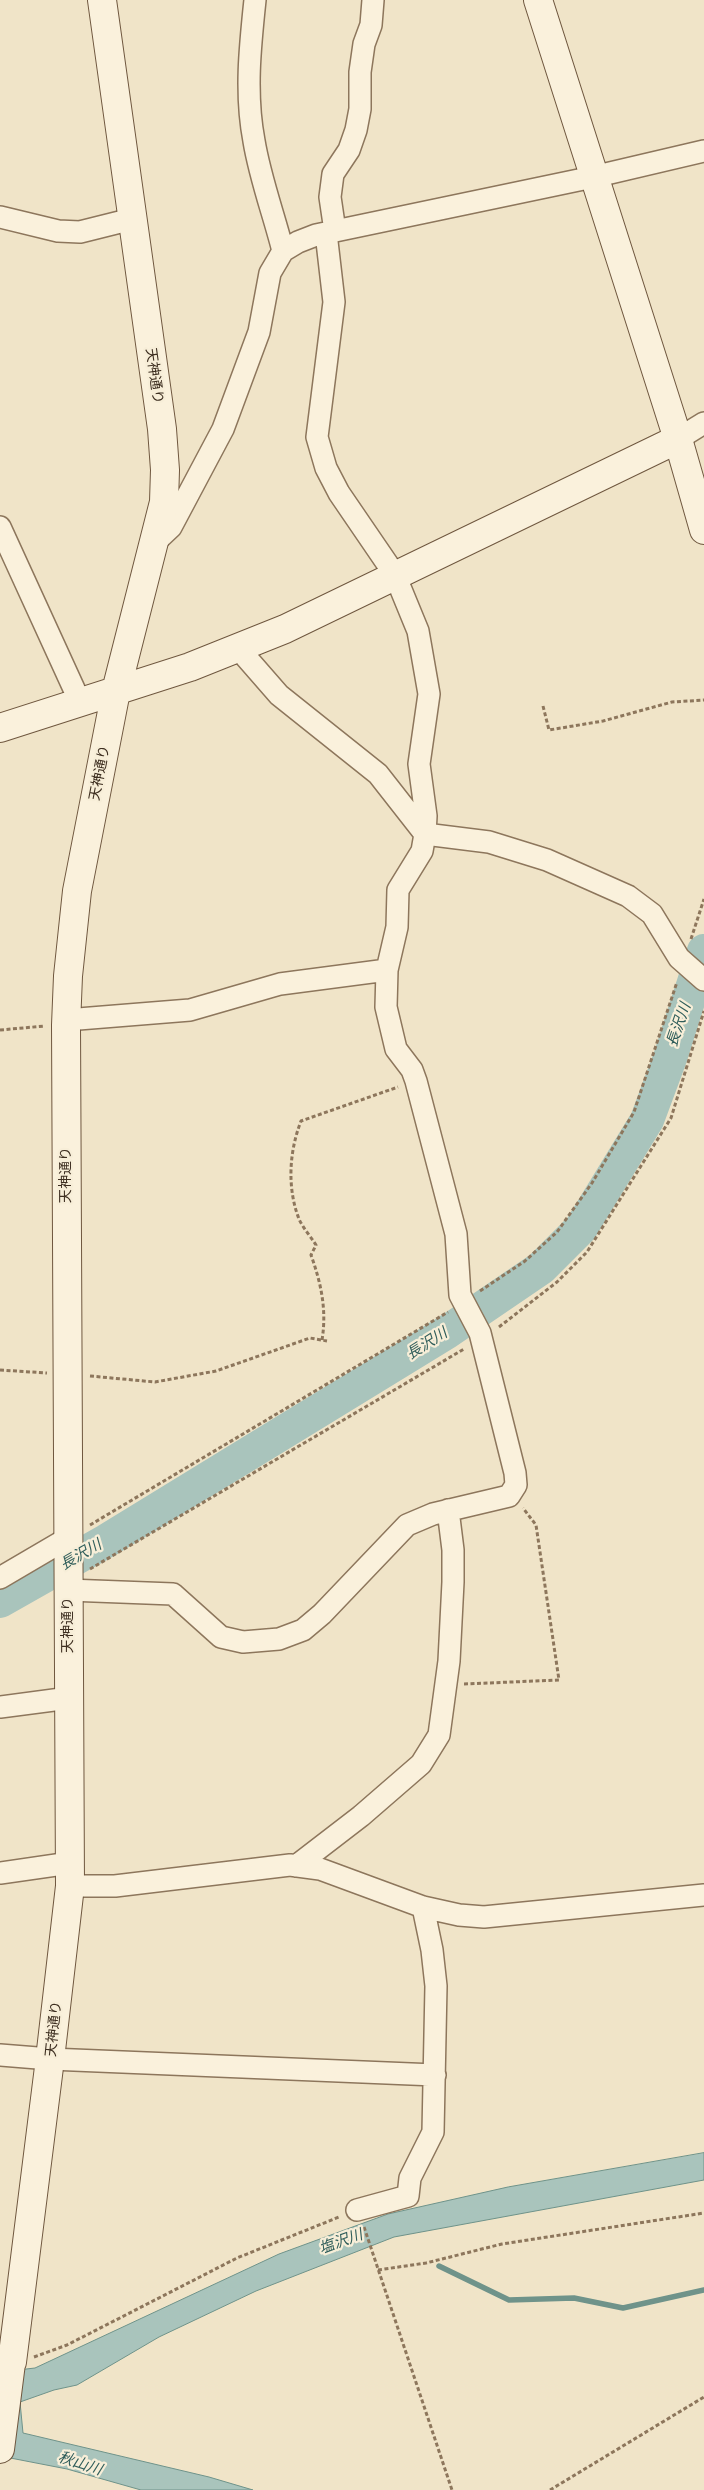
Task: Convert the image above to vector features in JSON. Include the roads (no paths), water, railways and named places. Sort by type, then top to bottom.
[{"type":"street","name":"天神通り","points":[[0,2449],[8,2362],[50,2060],[70,1874],[66,1022],[68,976],[77,891],[116,691],[164,502],[165,470],[160,419],[102,0]]},
{"type":"street","points":[[255,0],[248,58],[249,101],[254,141],[284,252]]},
{"type":"street","points":[[68,1584],[173,1594],[221,1637],[243,1642],[279,1639],[304,1630],[322,1614],[407,1524],[448,1510],[509,1496],[516,1486],[515,1473],[480,1336],[460,1295],[456,1234],[416,1081],[412,1070],[396,1049],[386,1007],[387,970],[397,927],[398,890],[422,851],[425,834],[426,816],[419,764],[428,694],[418,631],[395,574],[340,493],[326,468],[317,437],[334,302],[330,197],[333,174],[349,150],[356,130],[360,109],[360,72],[364,44],[371,25],[373,0]]},
{"type":"street","points":[[538,0],[678,439],[704,530]]},
{"type":"street","points":[[154,543],[171,527],[223,429],[259,332],[270,273],[284,252],[298,242],[330,232],[593,177],[704,151]]},
{"type":"street","points":[[0,217],[58,231],[80,232],[132,219]]},
{"type":"street","points":[[0,728],[190,668],[285,629],[395,574],[678,439],[704,423]]},
{"type":"street","points":[[0,527],[80,702]]},
{"type":"street","points":[[238,648],[279,695],[378,774],[425,834],[489,842],[547,860],[628,896],[652,914],[684,962],[704,980]]},
{"type":"street","points":[[66,1022],[190,1010],[280,984],[387,970]]},
{"type":"street","points":[[296,1866],[361,1816],[421,1764],[439,1735],[446,1685],[454,1582],[453,1550],[448,1510]]},
{"type":"street","points":[[0,1578],[68,1539]]},
{"type":"street","points":[[0,1707],[69,1698]]},
{"type":"street","points":[[0,1873],[70,1874],[115,1886],[296,1866],[320,1869],[422,1907],[459,1915],[484,1917],[704,1895]]},
{"type":"street","points":[[360,2214],[408,2196],[410,2178],[433,2132],[436,1986],[432,1950],[422,1907]]},
{"type":"street","points":[[0,2054],[50,2060],[435,2075]]},
{"type":"water","points":[[704,2153],[704,2180],[394,2237],[256,2291],[159,2337],[77,2385],[54,2390],[20,2402],[23,2433],[209,2477],[253,2490],[141,2490],[67,2469],[0,2456],[0,2372],[35,2368],[279,2254],[388,2214],[508,2187]]},
{"type":"waterway","name":"長沢川","points":[[0,1601],[106,1541],[447,1332],[541,1268],[581,1228],[647,1120],[670,1058],[704,951]]},
{"type":"waterway","points":[[439,2266],[509,2300],[574,2298],[623,2308],[704,2290]]},
{"type":"water label","name":"塩沢川","points":[[341,2242]]},
{"type":"water label","name":"秋山川","points":[[80,2464]]}]
